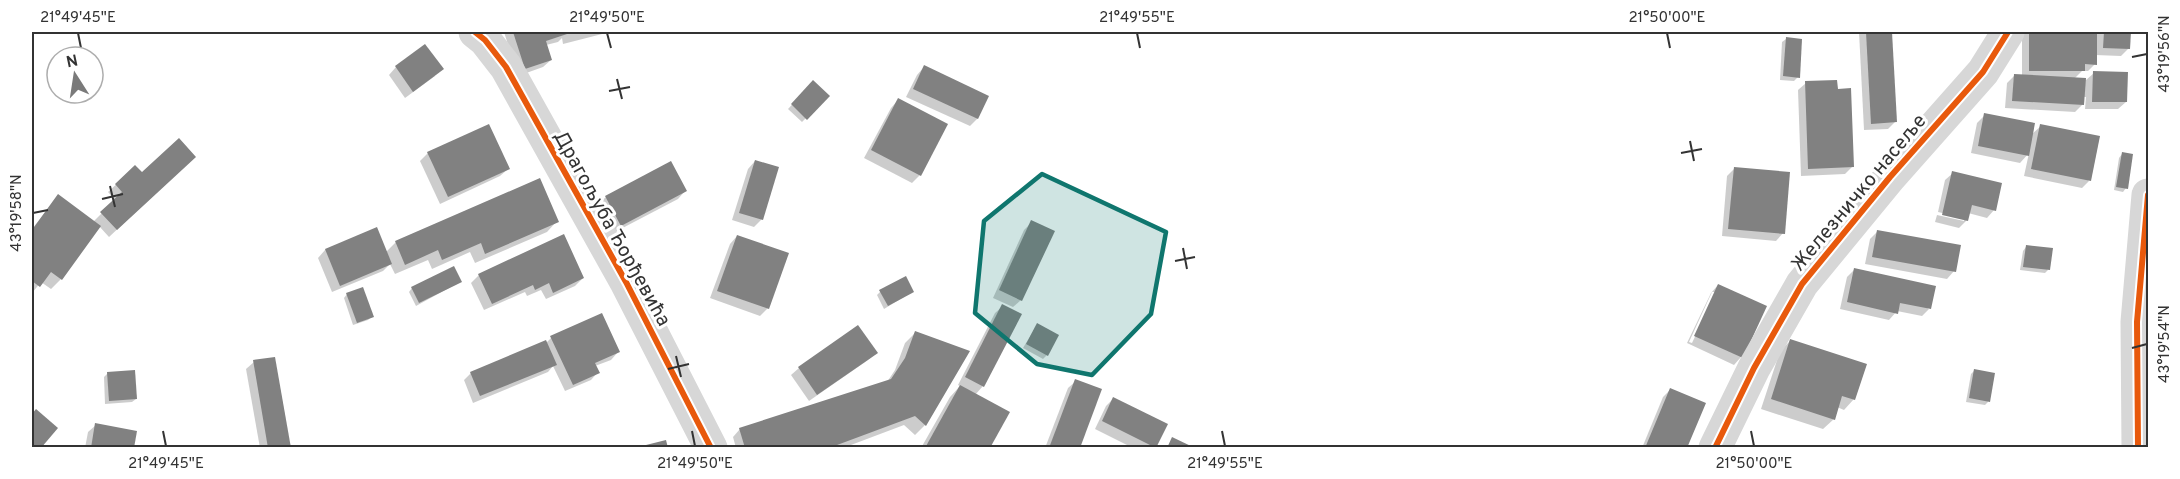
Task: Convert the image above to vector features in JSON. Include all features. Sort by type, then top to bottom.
[{"type":"street","name":"Драгољуба Ђорђевића","points":[[475,32],[485,40],[506,68],[626,282],[711,447]]},
{"type":"street","name":"Железничко насеље","points":[[1715,447],[1754,368],[1802,284],[1890,177],[1983,72],[2008,32]]},
{"type":"street","points":[[2138,447],[2137,322],[2148,195]]},
{"type":"highlighted area","points":[[1042,174],[1166,232],[1151,314],[1092,375],[1037,364],[975,313],[984,221]]},
{"type":"building","points":[[513,32],[566,32],[567,34],[546,41],[552,60],[525,69]]},
{"type":"building","points":[[1866,32],[1892,32],[1897,122],[1871,124]]},
{"type":"building","points":[[2029,32],[2097,32],[2097,65],[2085,64],[2085,71],[2029,71]]},
{"type":"building","points":[[2104,32],[2131,32],[2130,49],[2103,48]]},
{"type":"building","points":[[1786,37],[1802,39],[1800,78],[1783,76]]},
{"type":"building","points":[[425,44],[444,69],[413,92],[395,66]]},
{"type":"building","points":[[924,65],[989,96],[978,119],[913,89]]},
{"type":"building","points":[[2093,71],[2128,72],[2127,102],[2092,102]]},
{"type":"building","points":[[2014,74],[2086,78],[2084,105],[2012,101]]},
{"type":"building","points":[[813,80],[830,96],[807,120],[791,104]]},
{"type":"building","points":[[1837,80],[1838,89],[1851,88],[1854,167],[1808,169],[1805,81]]},
{"type":"building","points":[[898,98],[948,124],[921,176],[871,150]]},
{"type":"building","points":[[1984,113],[2035,123],[2029,156],[1978,146]]},
{"type":"building","points":[[489,124],[510,169],[448,197],[427,152]]},
{"type":"building","points":[[2040,124],[2100,136],[2091,181],[2031,169]]},
{"type":"building","points":[[179,138],[196,157],[117,230],[100,212],[122,192],[115,184],[135,165],[142,172]]},
{"type":"building","points":[[2122,152],[2133,154],[2128,189],[2116,187]]},
{"type":"building","points":[[755,160],[779,167],[763,220],[739,213]]},
{"type":"building","points":[[671,161],[687,191],[621,226],[605,196]]},
{"type":"building","points":[[1734,167],[1790,172],[1785,234],[1728,229]]},
{"type":"building","points":[[1952,171],[2002,183],[1996,211],[1972,205],[1968,221],[1942,215]]},
{"type":"building","points":[[540,178],[559,222],[485,254],[481,243],[442,260],[438,250],[405,265],[395,241]]},
{"type":"building","points":[[58,194],[101,226],[62,280],[51,272],[40,287],[32,281],[32,230]]},
{"type":"building","points":[[1031,220],[1055,231],[1022,301],[999,290]]},
{"type":"building","points":[[377,227],[392,264],[340,286],[325,249]]},
{"type":"building","points":[[1877,230],[1961,245],[1956,272],[1872,257]]},
{"type":"building","points":[[564,234],[584,278],[553,293],[549,283],[535,290],[533,285],[492,304],[478,274]]},
{"type":"building","points":[[737,235],[789,253],[769,309],[717,291]]},
{"type":"building","points":[[2026,245],[2053,248],[2050,270],[2023,267]]},
{"type":"building","points":[[454,266],[462,282],[419,303],[411,287]]},
{"type":"building","points":[[1854,268],[1936,286],[1931,309],[1900,303],[1898,314],[1847,302]]},
{"type":"building","points":[[906,276],[914,292],[888,306],[879,290]]},
{"type":"building","points":[[1718,284],[1767,306],[1743,358],[1694,336]]},
{"type":"building","points":[[363,287],[374,317],[357,323],[346,293]]},
{"type":"building","points":[[1002,304],[1022,314],[984,387],[965,377]]},
{"type":"building","points":[[602,313],[620,352],[595,363],[600,373],[573,385],[550,336]]},
{"type":"building","points":[[1037,323],[1059,335],[1048,356],[1026,344]]},
{"type":"building","points":[[858,325],[878,353],[817,395],[798,367]]},
{"type":"building","points":[[915,331],[970,351],[926,426],[915,416],[829,448],[745,448],[739,428],[891,379],[905,358]]},
{"type":"building","points":[[1790,339],[1867,364],[1855,400],[1842,396],[1835,420],[1771,399]]},
{"type":"building","points":[[546,340],[557,365],[480,396],[470,372]]},
{"type":"building","points":[[275,357],[291,448],[268,448],[253,360]]},
{"type":"building","points":[[1974,369],[1995,373],[1990,402],[1969,398]]},
{"type":"building","points":[[135,370],[137,399],[109,401],[107,372]]},
{"type":"building","points":[[1075,379],[1102,389],[1080,448],[1049,448]]},
{"type":"building","points":[[960,385],[1010,412],[990,448],[925,448]]},
{"type":"building","points":[[1670,388],[1706,403],[1687,448],[1676,445],[1675,448],[1645,448]]},
{"type":"building","points":[[1113,397],[1168,424],[1156,448],[1102,421]]},
{"type":"building","points":[[36,409],[58,428],[41,448],[32,448],[32,414]]},
{"type":"building","points":[[95,423],[137,431],[134,448],[91,448]]},
{"type":"building","points":[[1172,437],[1195,448],[1167,448]]},
{"type":"building","points":[[666,440],[668,448],[638,448],[638,447]]},
{"type":"cycle path","points":[[475,32],[485,40],[506,67],[626,282],[711,448]]},
{"type":"cycle path","points":[[1715,448],[1754,368],[1802,284],[1890,177],[1983,72],[2008,32]]},
{"type":"cycle path","points":[[2138,448],[2137,322],[2148,195]]}]
